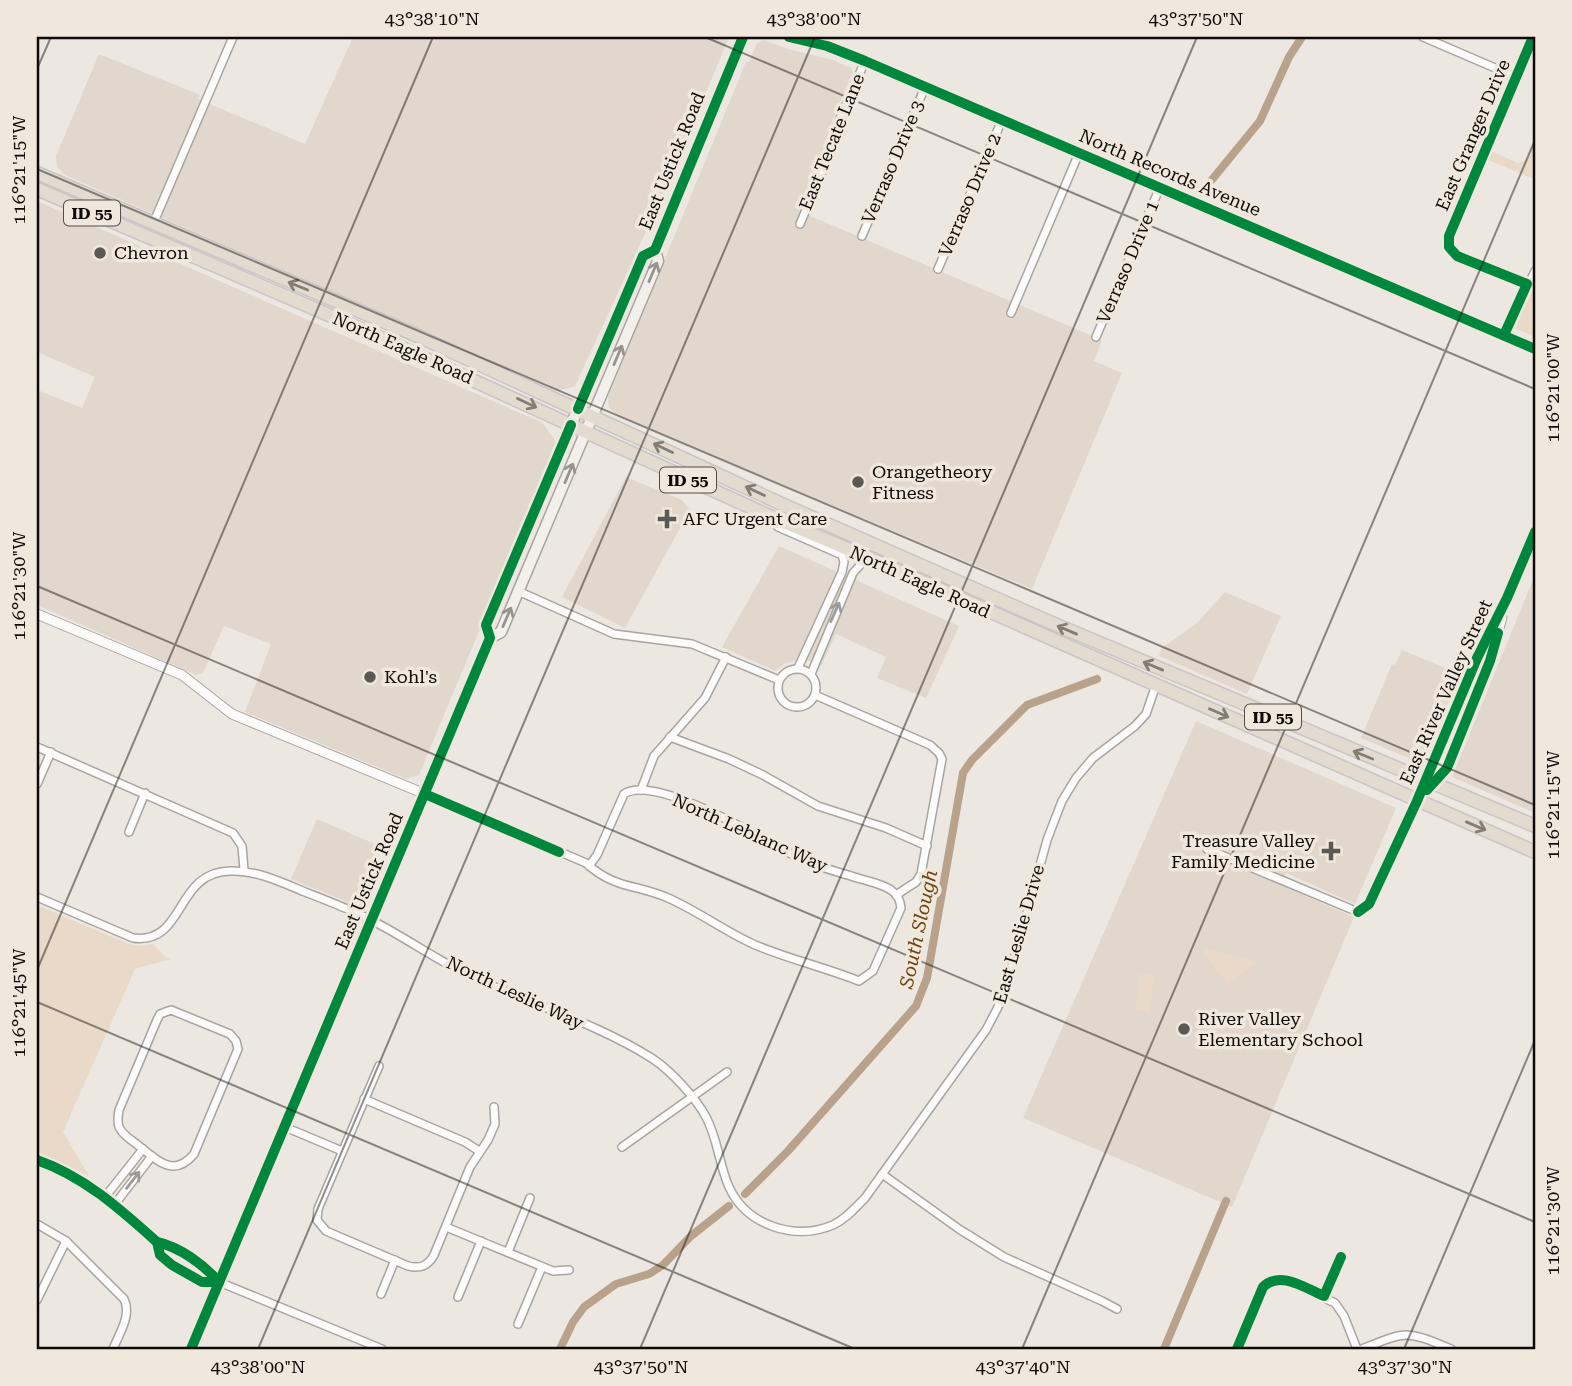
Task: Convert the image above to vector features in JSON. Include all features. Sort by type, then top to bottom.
[{"type":"highway","name":"North Eagle Road","points":[[37,173],[356,309],[786,506],[1045,620],[1535,826]]},
{"type":"highway","points":[[37,183],[143,228],[153,224]]},
{"type":"highway","name":"North Eagle Road","points":[[37,189],[350,324],[765,514],[1535,852]]},
{"type":"highway","points":[[147,237],[159,233],[238,267],[262,271]]},
{"type":"highway","points":[[871,559],[876,555],[925,576],[932,570]]},
{"type":"highway","points":[[936,589],[948,586],[1035,624],[1045,620]]},
{"type":"main road","name":"East Ustick Road","points":[[191,1349],[490,638],[501,632],[587,432],[658,261],[655,250],[743,37]]},
{"type":"main road","name":"East Ustick Road","points":[[490,638],[486,625],[571,425],[643,256],[655,250]]},
{"type":"street","points":[[153,224],[233,37]]},
{"type":"street","name":"North Records Avenue","points":[[789,37],[827,46],[865,61],[1535,349]]},
{"type":"street","points":[[1423,37],[1516,77]]},
{"type":"street","name":"East Granger Drive","points":[[1527,284],[1457,256],[1449,247],[1448,236],[1533,37]]},
{"type":"street","name":"East Tecate Lane","points":[[800,224],[832,148],[838,123],[865,61]]},
{"type":"street","name":"Verraso Drive 3","points":[[862,236],[925,87]]},
{"type":"street","name":"Verraso Drive 2","points":[[938,269],[1002,120]]},
{"type":"street","points":[[1011,313],[1079,153]]},
{"type":"street","name":"Verraso Drive 1","points":[[1096,337],[1160,187]]},
{"type":"street","points":[[1504,335],[1535,271]]},
{"type":"street","points":[[765,514],[778,527],[842,555],[844,562],[842,572],[798,668]]},
{"type":"street","name":"East River Valley Street","points":[[1207,849],[1358,912],[1369,904],[1429,781],[1477,658],[1507,598],[1535,532]]},
{"type":"street","points":[[811,674],[853,573],[862,563],[871,559]]},
{"type":"street","points":[[518,591],[614,634],[692,644],[779,680]]},
{"type":"street","name":"East River Valley Street","points":[[1429,781],[1447,768],[1490,661],[1507,598]]},
{"type":"street","points":[[37,614],[182,675],[233,714],[425,793],[589,866],[601,877],[668,898],[751,943],[787,958],[863,980],[873,971],[901,908],[896,895],[916,882],[921,874],[942,759],[930,745],[815,695]]},
{"type":"street","points":[[589,866],[597,855],[624,794],[641,789],[654,756],[705,698],[726,657]]},
{"type":"street","points":[[798,668],[811,674],[816,683],[815,695],[809,703],[802,707],[791,706],[779,696],[779,680],[790,670],[798,668]]},
{"type":"street","name":"East Leslie Drive","points":[[735,1197],[750,1215],[771,1227],[815,1231],[845,1218],[865,1198],[986,1030],[998,1009],[1007,985],[1046,840],[1062,801],[1093,758],[1135,726],[1146,714],[1156,685]]},
{"type":"street","points":[[670,737],[740,764],[818,806],[886,828],[927,846]]},
{"type":"street","points":[[37,747],[233,833],[242,846],[244,870]]},
{"type":"street","points":[[37,784],[51,752]]},
{"type":"street","name":"North Leblanc Way","points":[[641,789],[708,810],[798,858],[884,886],[896,895]]},
{"type":"street","points":[[129,832],[145,793]]},
{"type":"street","name":"North Leslie Way","points":[[37,897],[133,938],[146,939],[159,936],[168,928],[188,893],[198,883],[220,871],[244,870],[284,883],[372,920],[468,975],[623,1042],[656,1060],[693,1097],[707,1118],[729,1188],[735,1197]]},
{"type":"street","points":[[174,1010],[230,1034],[236,1041],[237,1052],[194,1153],[184,1164],[168,1166],[143,1149],[124,1135],[118,1122],[119,1111],[156,1020],[166,1011],[174,1010]]},
{"type":"street","points":[[379,1066],[318,1209],[317,1220],[326,1231],[417,1268],[424,1266],[434,1255],[478,1151],[488,1140],[495,1124],[494,1107]]},
{"type":"street","points":[[622,1147],[727,1072]]},
{"type":"street","points":[[365,1099],[465,1142],[478,1151]]},
{"type":"street","points":[[285,1127],[342,1152]]},
{"type":"street","points":[[105,1197],[143,1149]]},
{"type":"street","points":[[115,1204],[152,1156]]},
{"type":"street","points":[[37,1160],[60,1170],[105,1197],[157,1242],[170,1245],[207,1269],[219,1282]]},
{"type":"street","points":[[882,1174],[959,1229],[1004,1257],[1117,1309]]},
{"type":"street","points":[[508,1252],[530,1198]]},
{"type":"street","points":[[37,1224],[66,1241],[124,1299],[128,1307],[127,1315],[113,1349]]},
{"type":"street","points":[[446,1227],[542,1267],[554,1271],[569,1270]]},
{"type":"street","points":[[37,1300],[66,1241]]},
{"type":"street","points":[[458,1297],[481,1241]]},
{"type":"street","points":[[157,1242],[160,1255],[202,1282],[219,1282],[382,1349]]},
{"type":"street","points":[[1324,1296],[1340,1256]]},
{"type":"street","points":[[381,1294],[395,1260]]},
{"type":"street","points":[[518,1324],[542,1267]]},
{"type":"street","points":[[1237,1349],[1263,1287],[1270,1280],[1281,1278],[1335,1303],[1360,1349],[1408,1334],[1451,1349]]},
{"type":"shaded area","points":[[353,37],[729,37],[668,184],[575,386],[558,391],[65,175],[57,167],[56,156],[99,54],[200,95],[198,99],[305,144]]},
{"type":"shaded area","points":[[764,40],[833,60],[851,68],[853,72],[832,121],[829,144],[801,212],[1102,340],[1094,361],[1122,373],[1032,589],[617,415],[609,408],[608,397],[746,62],[749,62],[757,43]]},
{"type":"shaded area","points":[[1535,142],[1535,174],[1532,178],[1488,160],[1491,151],[1518,163],[1527,160]]},
{"type":"shaded area","points":[[37,201],[543,423],[557,444],[419,775],[406,779],[245,712],[271,644],[224,626],[203,673],[196,675],[37,605],[37,399],[40,391],[82,408],[95,377],[37,352]]},
{"type":"shaded area","points":[[1535,287],[1535,337],[1513,327]]},
{"type":"shaded area","points":[[626,477],[682,500],[690,510],[625,628],[562,597]]},
{"type":"shaded area","points":[[779,546],[959,626],[926,698],[877,678],[886,657],[836,634],[821,666],[800,657],[775,671],[722,647]]},
{"type":"shaded area","points":[[1535,575],[1535,813],[1452,777]]},
{"type":"shaded area","points":[[1225,592],[1281,616],[1247,694],[1159,656],[1162,648],[1197,623]]},
{"type":"shaded area","points":[[1402,650],[1464,676],[1453,691],[1427,754],[1411,759],[1361,738],[1392,664],[1395,665]]},
{"type":"shaded area","name":"River Valley Elementary School","points":[[1196,721],[1396,808],[1355,904],[1286,873],[1280,885],[1354,917],[1232,1207],[1023,1118]]},
{"type":"shaded area","points":[[317,819],[382,847],[357,906],[291,879]]},
{"type":"shaded area","points":[[37,905],[126,943],[139,946],[153,944],[164,956],[171,959],[135,969],[63,1132],[89,1176],[37,1152]]},
{"type":"shaded area","points":[[1205,949],[1257,962],[1228,985],[1202,951]]},
{"type":"shaded area","points":[[1139,974],[1156,975],[1150,1012],[1135,1010]]},
{"type":"waterway","points":[[1206,187],[1260,121],[1289,57],[1302,37]]},
{"type":"waterway","name":"South Slough","points":[[745,1194],[788,1151],[916,1006],[927,978],[963,773],[972,760],[1027,705],[1097,679]]},
{"type":"waterway","points":[[1164,1349],[1226,1201]]},
{"type":"waterway","name":"South Slough","points":[[560,1349],[573,1322],[584,1307],[616,1284],[649,1274],[663,1265],[691,1236],[729,1206]]},
{"type":"cycle path","points":[[578,409],[643,256],[655,250],[743,37]]},
{"type":"cycle path","points":[[789,37],[827,46],[865,61],[1535,349]]},
{"type":"cycle path","points":[[1504,335],[1527,284],[1457,256],[1449,247],[1449,236],[1533,37]]},
{"type":"cycle path","points":[[191,1349],[490,638],[486,625],[571,425]]},
{"type":"cycle path","points":[[1358,912],[1369,904],[1417,801],[1477,658],[1507,598],[1535,532]]},
{"type":"cycle path","points":[[1427,790],[1447,768],[1490,661],[1498,633]]},
{"type":"cycle path","points":[[425,794],[559,852]]},
{"type":"cycle path","points":[[37,1160],[86,1185],[157,1242]]},
{"type":"cycle path","points":[[157,1242],[191,1258],[219,1282],[202,1282],[172,1265],[160,1255],[157,1242]]},
{"type":"cycle path","points":[[1237,1349],[1263,1287],[1270,1282],[1285,1280],[1324,1296],[1341,1257]]},
{"type":"place","name":"Chevron","points":[[100,253]]},
{"type":"place","name":"Orangetheory Fitness","points":[[858,482]]},
{"type":"place","name":"AFC Urgent Care","points":[[667,519]]},
{"type":"place","name":"Kohl's","points":[[370,677]]},
{"type":"place","name":"Treasure Valley Family Medicine","points":[[1331,851]]},
{"type":"place","name":"River Valley Elementary School","points":[[1184,1029]]}]
